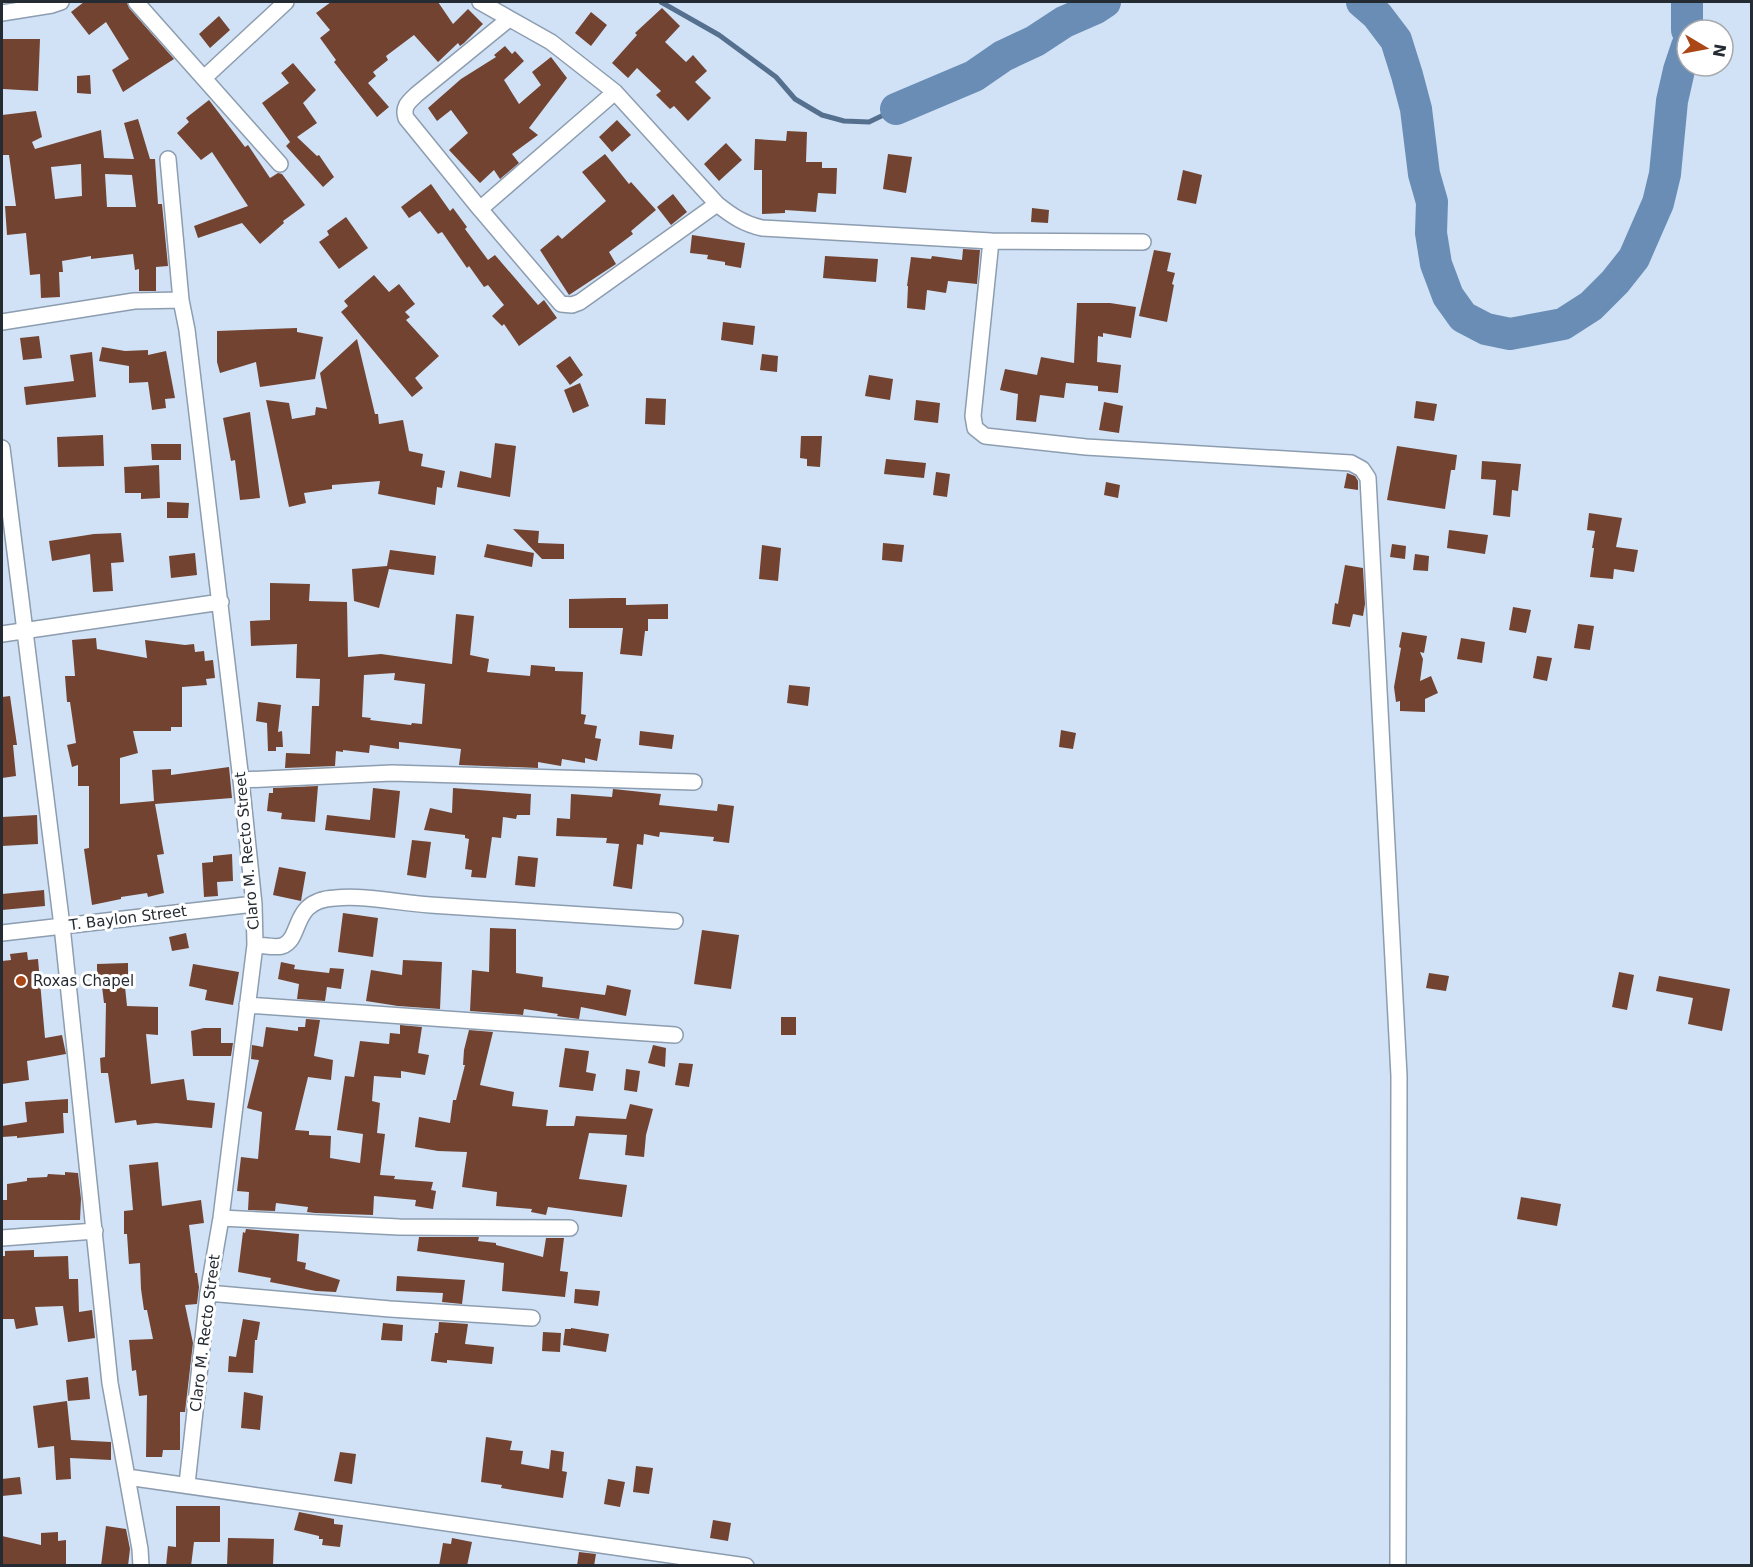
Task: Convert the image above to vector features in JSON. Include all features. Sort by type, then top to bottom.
[{"type":"street","points":[[2,13],[61,2]]},
{"type":"street","points":[[136,2],[280,164]]},
{"type":"street","points":[[204,78],[286,2]]},
{"type":"street","points":[[480,2],[552,42],[615,92],[717,204],[746,224],[762,228],[991,241],[1143,242]]},
{"type":"street","points":[[509,20],[417,94],[405,107],[406,118],[561,304],[580,302],[717,204]]},
{"type":"street","points":[[480,209],[615,92]]},
{"type":"street","name":"Claro M. Recto Street","points":[[168,159],[181,300],[187,330],[241,780],[254,904],[255,945],[221,1218],[208,1293],[187,1484]]},
{"type":"street","points":[[991,241],[973,416],[975,428],[986,436],[1086,447],[1352,464],[1362,469],[1368,478],[1398,1065],[1398,1566]]},
{"type":"street","points":[[2,322],[134,301],[181,300]]},
{"type":"street","points":[[2,448],[62,926],[111,1383],[141,1566]]},
{"type":"street","points":[[2,634],[221,602]]},
{"type":"street","points":[[241,780],[392,773],[694,782]]},
{"type":"street","points":[[255,945],[282,946],[293,937],[297,923],[311,904],[322,899],[337,897],[404,904],[675,921]]},
{"type":"street","name":"T. Baylon Street","points":[[2,933],[254,904]]},
{"type":"street","points":[[247,1005],[675,1035]]},
{"type":"street","points":[[221,1218],[399,1227],[570,1228]]},
{"type":"street","points":[[2,1238],[95,1230]]},
{"type":"street","points":[[208,1293],[390,1309],[532,1317]]},
{"type":"street","points":[[127,1477],[746,1566]]},
{"type":"building","points":[[84,2],[127,2],[129,8],[174,59],[123,92],[112,70],[129,59],[106,22],[89,35],[71,12]]},
{"type":"building","points":[[331,2],[438,2],[453,24],[468,9],[483,24],[464,43],[460,46],[458,43],[438,62],[414,35],[386,56],[388,60],[373,72],[376,76],[368,83],[389,107],[377,117],[334,62],[336,60],[320,38],[330,30],[316,13]]},
{"type":"building","points":[[662,8],[680,26],[665,42],[686,62],[693,55],[707,71],[695,82],[711,98],[688,121],[674,106],[670,109],[656,95],[661,91],[637,68],[628,78],[612,63],[637,35],[635,33]]},
{"type":"building","points":[[591,12],[607,25],[591,46],[575,33]]},
{"type":"building","points":[[219,16],[230,30],[210,48],[199,34]]},
{"type":"building","points":[[3,39],[40,39],[38,91],[3,89]]},
{"type":"building","points":[[505,46],[512,54],[515,51],[524,61],[504,80],[519,104],[541,85],[532,72],[551,57],[567,78],[529,128],[538,135],[512,154],[519,163],[500,179],[494,170],[480,183],[449,150],[468,133],[451,110],[437,121],[428,108],[461,79],[496,57],[494,55]]},
{"type":"building","points":[[293,63],[316,90],[303,103],[317,123],[297,137],[317,156],[319,155],[334,177],[323,187],[286,146],[290,142],[262,103],[289,83],[281,73]]},
{"type":"building","points":[[90,75],[91,94],[77,93],[77,76]]},
{"type":"building","points":[[209,100],[245,147],[248,145],[270,178],[278,173],[282,174],[305,205],[283,221],[284,223],[260,244],[242,223],[198,238],[194,226],[248,206],[212,152],[201,160],[177,133],[189,122],[186,118]]},
{"type":"building","points":[[36,111],[42,137],[32,142],[35,149],[101,130],[104,158],[134,159],[124,123],[138,119],[150,159],[155,159],[158,204],[162,204],[168,266],[156,267],[156,291],[139,291],[139,269],[135,270],[133,254],[91,259],[91,256],[62,261],[63,272],[59,272],[60,297],[41,298],[40,274],[30,275],[26,233],[7,235],[5,206],[16,206],[9,155],[2,155],[2,115]],"holes":[[[81,164],[82,196],[55,199],[51,167]],[[105,174],[132,175],[136,207],[107,207]]]},
{"type":"building","points":[[617,120],[631,135],[612,152],[599,137]]},
{"type":"building","points":[[787,131],[807,132],[806,162],[822,162],[822,168],[837,168],[836,194],[818,193],[816,212],[785,210],[785,213],[762,214],[762,170],[754,170],[755,139],[786,141]]},
{"type":"building","points":[[726,143],[742,160],[719,181],[704,164]]},
{"type":"building","points":[[605,154],[629,184],[631,182],[656,210],[631,231],[633,234],[609,252],[616,264],[569,295],[540,250],[558,235],[562,239],[606,201],[582,172]]},
{"type":"building","points":[[888,154],[912,157],[906,193],[883,189]]},
{"type":"building","points":[[1183,170],[1202,175],[1196,204],[1177,200]]},
{"type":"building","points":[[431,184],[450,211],[453,208],[488,260],[495,255],[538,305],[544,300],[557,318],[519,346],[504,324],[502,326],[492,316],[504,305],[488,285],[484,287],[469,266],[467,268],[442,232],[438,234],[420,211],[409,218],[401,207]]},
{"type":"building","points":[[673,194],[687,212],[671,225],[657,207]]},
{"type":"building","points":[[1032,208],[1049,210],[1048,223],[1031,222]]},
{"type":"building","points":[[346,217],[368,248],[339,269],[319,242],[329,235],[327,231]]},
{"type":"building","points":[[692,235],[745,243],[741,268],[707,259],[708,255],[690,253]]},
{"type":"building","points":[[963,249],[980,250],[977,284],[948,281],[946,293],[927,290],[925,310],[907,308],[911,257],[931,259],[932,256],[962,260]]},
{"type":"building","points":[[1154,250],[1171,253],[1167,271],[1175,273],[1167,322],[1139,316]]},
{"type":"building","points":[[825,256],[878,259],[876,282],[823,278]]},
{"type":"building","points":[[374,275],[389,292],[399,284],[415,304],[405,312],[410,317],[406,320],[439,356],[415,378],[423,388],[412,397],[341,312],[348,306],[344,301]]},
{"type":"building","points":[[1077,303],[1110,303],[1136,307],[1131,338],[1103,333],[1103,337],[1098,336],[1097,362],[1121,365],[1118,393],[1098,391],[1098,386],[1066,383],[1064,398],[1040,395],[1036,422],[1016,420],[1018,394],[1000,390],[1005,369],[1037,375],[1041,357],[1074,363]]},
{"type":"building","points":[[723,322],[755,326],[753,345],[721,340]]},
{"type":"building","points":[[297,328],[297,332],[323,337],[315,379],[260,387],[256,362],[220,373],[217,362],[217,331]]},
{"type":"building","points":[[39,336],[42,358],[23,360],[20,338]]},
{"type":"building","points":[[357,339],[379,424],[403,420],[409,451],[423,454],[421,466],[445,471],[442,488],[437,487],[435,505],[378,494],[380,481],[332,485],[332,489],[304,493],[306,503],[289,507],[266,400],[289,403],[292,419],[315,415],[316,407],[327,409],[320,373]]},
{"type":"building","points":[[102,347],[125,351],[148,350],[148,355],[166,351],[175,398],[165,399],[166,408],[152,410],[148,382],[129,383],[129,366],[99,361]]},
{"type":"building","points":[[92,352],[96,397],[26,405],[24,387],[74,381],[70,355]]},
{"type":"building","points":[[762,354],[778,356],[777,372],[760,370]]},
{"type":"building","points":[[570,356],[583,375],[570,385],[556,366]]},
{"type":"building","points":[[869,375],[893,379],[890,400],[865,396]]},
{"type":"building","points":[[580,383],[589,406],[573,413],[564,390]]},
{"type":"building","points":[[646,398],[666,399],[665,425],[645,424]]},
{"type":"building","points":[[916,400],[940,403],[938,423],[914,420]]},
{"type":"building","points":[[1416,401],[1437,404],[1434,421],[1414,418]]},
{"type":"building","points":[[1104,402],[1123,406],[1119,433],[1099,430]]},
{"type":"building","points":[[250,412],[260,498],[240,500],[235,460],[231,461],[223,418]]},
{"type":"building","points":[[103,435],[104,466],[58,467],[57,437]]},
{"type":"building","points":[[801,436],[822,436],[820,467],[807,466],[807,459],[800,458]]},
{"type":"building","points":[[495,443],[516,446],[510,497],[457,487],[460,471],[491,478]]},
{"type":"building","points":[[151,444],[181,444],[181,460],[152,460]]},
{"type":"building","points":[[1397,446],[1457,455],[1455,470],[1451,470],[1445,509],[1387,500]]},
{"type":"building","points":[[886,459],[926,463],[924,478],[884,474]]},
{"type":"building","points":[[1482,461],[1521,464],[1518,491],[1512,490],[1510,517],[1493,515],[1496,480],[1481,479]]},
{"type":"building","points":[[159,465],[160,498],[141,499],[141,493],[125,493],[124,467]]},
{"type":"building","points":[[936,472],[950,474],[947,497],[933,495]]},
{"type":"building","points":[[1347,473],[1355,476],[1358,481],[1358,490],[1344,488]]},
{"type":"building","points":[[1106,482],[1120,485],[1118,498],[1104,495]]},
{"type":"building","points":[[167,502],[189,503],[188,518],[167,518]]},
{"type":"building","points":[[1589,513],[1622,518],[1616,547],[1638,550],[1634,572],[1614,569],[1613,579],[1590,577],[1595,531],[1587,530]]},
{"type":"building","points":[[513,529],[539,531],[538,543],[564,544],[564,559],[542,559]]},
{"type":"building","points":[[1449,530],[1488,535],[1485,554],[1447,548]]},
{"type":"building","points":[[121,533],[124,562],[111,563],[113,591],[93,592],[90,554],[52,561],[49,541],[94,534]]},
{"type":"building","points":[[883,543],[904,545],[902,562],[882,560]]},
{"type":"building","points":[[487,544],[534,553],[532,567],[484,557]]},
{"type":"building","points":[[1392,544],[1406,546],[1405,559],[1390,557]]},
{"type":"building","points":[[762,545],[781,548],[778,581],[759,579]]},
{"type":"building","points":[[390,550],[436,556],[434,575],[389,569],[379,608],[354,601],[352,569],[387,566]]},
{"type":"building","points":[[195,553],[197,575],[171,578],[169,556]]},
{"type":"building","points":[[1415,554],[1429,556],[1428,571],[1413,570]]},
{"type":"building","points":[[1345,565],[1363,568],[1365,604],[1363,616],[1353,614],[1350,627],[1332,624]]},
{"type":"building","points":[[270,583],[310,584],[309,601],[347,602],[348,657],[381,654],[452,664],[456,614],[474,616],[470,655],[489,659],[487,672],[530,676],[531,665],[555,667],[555,671],[583,672],[581,714],[586,715],[584,724],[597,726],[595,738],[601,739],[597,761],[585,758],[585,763],[562,759],[561,766],[538,762],[538,768],[459,765],[461,749],[399,742],[399,749],[370,745],[369,753],[336,751],[335,766],[285,768],[286,753],[310,754],[312,706],[319,706],[320,679],[296,678],[297,644],[251,646],[250,621],[270,620]],"holes":[[[395,673],[394,680],[425,684],[422,724],[412,723],[411,725],[362,717],[364,675]]]},
{"type":"building","points":[[626,598],[626,605],[668,604],[668,619],[648,619],[648,631],[645,631],[642,656],[620,654],[623,628],[569,628],[569,599]]},
{"type":"building","points":[[1513,607],[1531,610],[1526,633],[1509,630]]},
{"type":"building","points":[[1578,624],[1594,626],[1590,650],[1574,648]]},
{"type":"building","points":[[1402,632],[1427,636],[1424,653],[1420,652],[1423,659],[1420,681],[1431,676],[1438,693],[1425,699],[1425,712],[1400,711],[1400,701],[1396,702],[1394,687]]},
{"type":"building","points":[[96,638],[97,649],[147,658],[145,640],[194,644],[195,652],[204,651],[205,661],[213,660],[215,678],[206,679],[207,685],[182,687],[182,727],[171,727],[171,731],[133,731],[138,753],[120,758],[120,804],[154,801],[152,770],[171,769],[171,775],[229,767],[232,798],[155,804],[164,854],[157,855],[164,893],[148,897],[147,893],[121,897],[121,899],[92,905],[84,849],[89,848],[89,786],[78,786],[78,765],[72,767],[67,745],[76,743],[70,702],[67,702],[65,676],[75,676],[72,640]]},
{"type":"building","points":[[1461,638],[1485,642],[1482,663],[1457,659]]},
{"type":"building","points":[[1537,656],[1552,658],[1547,681],[1533,678]]},
{"type":"building","points":[[789,685],[810,687],[808,706],[787,703]]},
{"type":"building","points":[[10,696],[17,745],[13,745],[16,776],[2,778],[2,697]]},
{"type":"building","points":[[258,702],[281,705],[278,732],[282,731],[283,747],[276,747],[276,751],[268,751],[267,723],[256,721]]},
{"type":"building","points":[[1061,730],[1076,733],[1073,749],[1059,747]]},
{"type":"building","points":[[640,731],[674,735],[672,749],[639,745]]},
{"type":"building","points":[[318,786],[315,822],[281,819],[282,813],[267,811],[269,793],[273,793],[273,788]]},
{"type":"building","points":[[373,788],[400,791],[395,838],[325,830],[327,815],[370,820]]},
{"type":"building","points":[[453,788],[531,794],[530,815],[517,815],[516,819],[503,817],[501,838],[492,837],[486,878],[471,877],[472,870],[465,869],[469,839],[465,838],[465,835],[424,830],[430,808],[452,813]]},
{"type":"building","points":[[613,789],[661,794],[659,805],[717,811],[718,804],[734,806],[729,843],[713,841],[714,837],[660,832],[659,837],[644,834],[643,845],[637,844],[632,889],[613,886],[619,844],[606,843],[607,838],[556,836],[557,818],[570,819],[571,794],[612,797]]},
{"type":"building","points":[[37,815],[38,844],[2,846],[2,817]]},
{"type":"building","points":[[412,840],[431,842],[426,878],[407,875]]},
{"type":"building","points":[[232,854],[233,881],[217,882],[218,896],[204,897],[202,863],[213,862],[213,856]]},
{"type":"building","points":[[518,856],[538,858],[535,887],[515,885]]},
{"type":"building","points":[[279,867],[306,872],[301,901],[273,895]]},
{"type":"building","points":[[44,890],[45,906],[2,910],[2,894]]},
{"type":"building","points":[[343,913],[378,918],[373,957],[338,952]]},
{"type":"building","points":[[490,928],[516,929],[516,973],[543,977],[542,987],[605,995],[607,985],[631,990],[626,1016],[581,1007],[579,1019],[524,1009],[523,1015],[470,1011],[472,970],[489,972]]},
{"type":"building","points":[[702,930],[739,935],[731,989],[694,984]]},
{"type":"building","points":[[186,933],[189,948],[172,951],[169,937]]},
{"type":"building","points":[[27,952],[28,960],[38,959],[45,1038],[62,1035],[66,1054],[27,1061],[29,1080],[2,1084],[2,961],[11,960],[10,954]]},
{"type":"building","points":[[403,960],[442,962],[440,1009],[366,1001],[371,970],[402,975]]},
{"type":"building","points":[[281,962],[295,965],[294,969],[329,973],[330,968],[344,969],[341,989],[327,987],[325,1001],[297,999],[299,984],[278,979]]},
{"type":"building","points":[[128,963],[128,977],[124,977],[127,1006],[158,1007],[158,1035],[146,1034],[151,1084],[184,1079],[187,1100],[215,1103],[212,1128],[156,1123],[137,1125],[136,1120],[115,1123],[108,1073],[101,1073],[100,1058],[105,1057],[106,1003],[104,1003],[101,978],[97,978],[97,964]]},
{"type":"building","points":[[193,964],[239,972],[233,1005],[205,1000],[207,990],[189,986]]},
{"type":"building","points":[[1619,972],[1634,975],[1627,1010],[1612,1007]]},
{"type":"building","points":[[1429,973],[1449,976],[1446,991],[1426,988]]},
{"type":"building","points":[[1659,976],[1730,989],[1722,1031],[1688,1024],[1693,998],[1656,991]]},
{"type":"building","points":[[781,1017],[796,1017],[796,1035],[781,1035]]},
{"type":"building","points":[[306,1019],[320,1020],[314,1056],[333,1060],[331,1080],[308,1077],[295,1130],[309,1131],[309,1135],[331,1136],[330,1158],[360,1163],[363,1134],[337,1130],[345,1076],[354,1077],[360,1041],[389,1044],[390,1033],[400,1034],[400,1025],[422,1027],[418,1053],[429,1055],[425,1075],[401,1071],[401,1078],[374,1076],[372,1101],[380,1103],[377,1133],[385,1134],[380,1175],[395,1176],[394,1179],[433,1182],[431,1190],[436,1191],[433,1209],[415,1206],[416,1200],[374,1196],[373,1215],[315,1213],[307,1212],[308,1207],[276,1203],[275,1211],[248,1210],[249,1192],[237,1191],[241,1157],[258,1159],[262,1112],[247,1108],[259,1060],[251,1059],[252,1045],[263,1047],[266,1027],[298,1031],[298,1027],[305,1027]]},
{"type":"building","points":[[221,1028],[221,1043],[233,1043],[231,1056],[193,1056],[191,1031]]},
{"type":"building","points":[[469,1030],[493,1032],[480,1085],[514,1092],[512,1106],[548,1110],[546,1126],[574,1126],[576,1116],[626,1119],[630,1104],[653,1109],[646,1135],[644,1157],[625,1155],[627,1135],[589,1133],[579,1179],[627,1185],[622,1217],[548,1207],[546,1215],[531,1212],[532,1209],[496,1206],[497,1192],[462,1187],[467,1152],[415,1147],[419,1117],[450,1123],[453,1100],[456,1100],[465,1065],[463,1065],[464,1050]]},
{"type":"building","points":[[653,1045],[666,1048],[665,1067],[648,1063]]},
{"type":"building","points":[[565,1048],[589,1051],[586,1072],[596,1074],[593,1091],[559,1087]]},
{"type":"building","points":[[679,1063],[693,1064],[689,1087],[675,1085]]},
{"type":"building","points":[[626,1069],[640,1071],[637,1092],[624,1090]]},
{"type":"building","points":[[68,1099],[68,1113],[63,1113],[64,1133],[17,1138],[17,1136],[2,1137],[2,1126],[27,1122],[25,1102]]},
{"type":"building","points":[[158,1162],[162,1206],[201,1200],[204,1223],[189,1225],[199,1287],[197,1304],[185,1305],[193,1343],[185,1412],[180,1412],[180,1450],[163,1450],[162,1457],[146,1457],[147,1395],[139,1396],[136,1370],[132,1371],[129,1340],[153,1339],[147,1310],[144,1310],[140,1263],[129,1264],[127,1234],[124,1234],[124,1211],[133,1210],[129,1165]]},
{"type":"building","points":[[65,1172],[78,1173],[81,1199],[80,1220],[3,1220],[3,1200],[7,1200],[7,1184],[27,1181],[27,1178],[47,1177],[48,1174],[65,1175]]},
{"type":"building","points":[[1521,1197],[1561,1204],[1557,1226],[1517,1219]]},
{"type":"building","points":[[246,1229],[299,1234],[297,1261],[306,1263],[305,1269],[340,1280],[336,1292],[316,1291],[270,1282],[271,1278],[238,1272],[243,1232],[245,1233]]},
{"type":"building","points":[[419,1237],[479,1237],[478,1241],[496,1243],[496,1245],[543,1257],[546,1238],[564,1238],[560,1271],[568,1272],[565,1297],[502,1291],[504,1263],[417,1251]]},
{"type":"building","points":[[34,1250],[34,1257],[68,1256],[69,1279],[78,1279],[79,1312],[92,1310],[95,1338],[68,1342],[63,1306],[35,1307],[38,1325],[16,1329],[14,1319],[2,1319],[2,1256],[5,1256],[5,1251]]},
{"type":"building","points":[[397,1276],[465,1280],[462,1304],[442,1302],[443,1293],[396,1291]]},
{"type":"building","points":[[575,1289],[600,1291],[598,1306],[574,1303]]},
{"type":"building","points":[[243,1319],[260,1322],[257,1340],[255,1340],[253,1373],[228,1372],[229,1356],[236,1357]]},
{"type":"building","points":[[439,1322],[468,1324],[465,1344],[494,1347],[492,1364],[431,1361]]},
{"type":"building","points":[[383,1323],[403,1325],[402,1341],[381,1340]]},
{"type":"building","points":[[565,1329],[609,1334],[606,1352],[563,1345]]},
{"type":"building","points":[[543,1332],[561,1333],[560,1352],[542,1351]]},
{"type":"building","points":[[88,1377],[90,1399],[68,1401],[66,1380]]},
{"type":"building","points":[[244,1392],[263,1396],[260,1430],[241,1428]]},
{"type":"building","points":[[67,1401],[71,1440],[111,1442],[111,1460],[70,1458],[71,1479],[56,1480],[54,1446],[38,1448],[33,1406]]},
{"type":"building","points":[[486,1437],[512,1441],[510,1450],[523,1451],[521,1464],[549,1469],[551,1450],[564,1452],[562,1471],[567,1472],[563,1498],[501,1488],[502,1485],[481,1482]]},
{"type":"building","points":[[340,1452],[356,1454],[352,1484],[334,1481]]},
{"type":"building","points":[[636,1466],[653,1468],[649,1494],[633,1492]]},
{"type":"building","points":[[20,1477],[22,1494],[2,1496],[2,1479]]},
{"type":"building","points":[[608,1479],[625,1482],[620,1507],[604,1504]]},
{"type":"building","points":[[176,1506],[220,1506],[220,1542],[194,1542],[191,1566],[166,1566],[168,1546],[176,1547]]},
{"type":"building","points":[[299,1512],[334,1519],[334,1524],[343,1525],[340,1547],[322,1545],[323,1539],[319,1539],[319,1536],[294,1530]]},
{"type":"building","points":[[713,1520],[731,1523],[728,1541],[710,1538]]},
{"type":"building","points":[[106,1526],[126,1529],[130,1549],[128,1566],[101,1566]]},
{"type":"building","points":[[58,1532],[58,1541],[66,1540],[66,1566],[2,1566],[2,1536],[41,1545],[41,1533]]},
{"type":"building","points":[[228,1538],[274,1539],[273,1566],[227,1566]]},
{"type":"building","points":[[452,1538],[472,1542],[467,1566],[439,1566],[443,1543],[451,1544]]},
{"type":"building","points":[[579,1552],[596,1554],[594,1566],[577,1566]]},
{"type":"waterway","points":[[661,2],[719,35],[776,77],[795,99],[822,115],[844,121],[869,122],[896,109]]},
{"type":"waterway","points":[[896,109],[974,76],[1003,56],[1105,2]]},
{"type":"waterway","points":[[1362,2],[1377,15],[1396,40],[1407,75],[1416,109],[1424,174],[1432,202],[1431,233],[1436,264],[1448,296],[1463,317],[1486,329],[1510,334],[1563,324],[1591,306],[1615,282],[1634,258],[1658,203],[1665,174],[1672,101],[1677,78]]},
{"type":"waterway","points":[[1687,2],[1687,18]]},
{"type":"place","name":"Roxas Chapel","points":[[21,981]]}]
